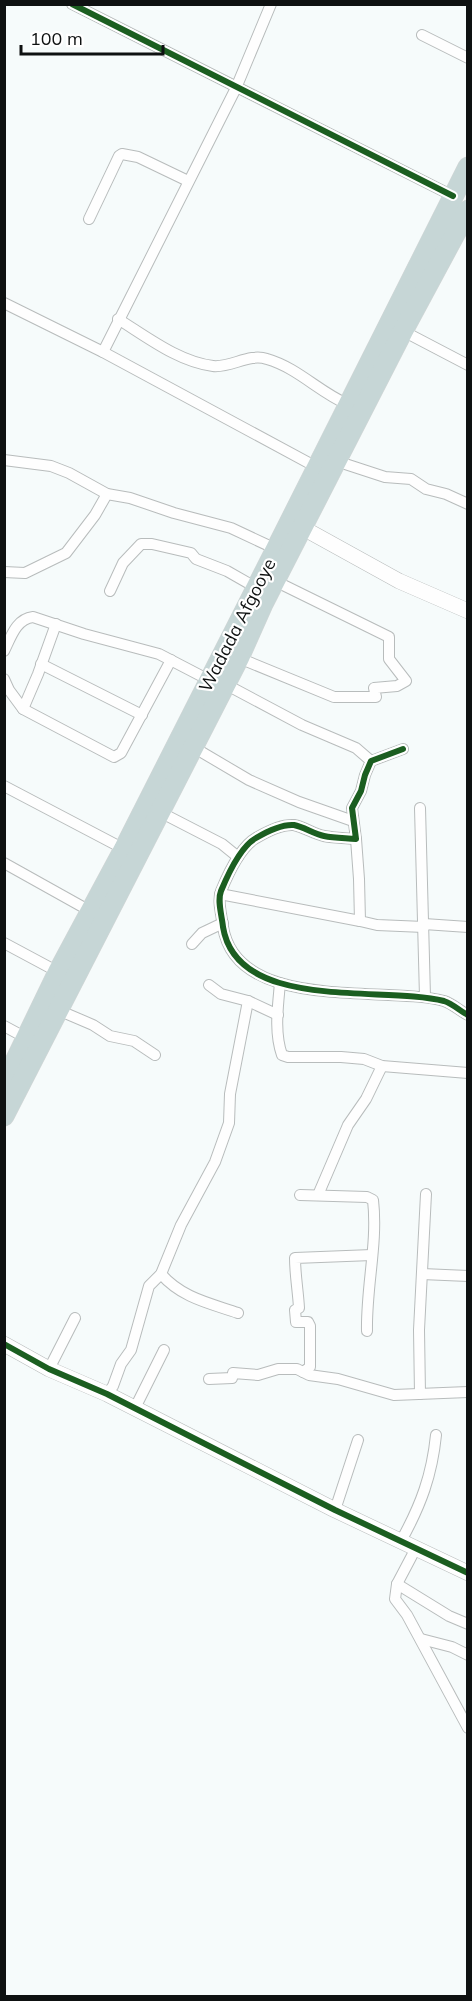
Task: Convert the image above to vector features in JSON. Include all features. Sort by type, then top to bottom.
[{"type":"highway","name":"Wadada Afgooye","points":[[4,1084],[58,1010],[67,975],[90,911],[124,849],[193,747],[255,587],[303,528],[347,404],[468,167]]},
{"type":"highway","name":"Wadada Afgooye","points":[[4,1116],[35,1041],[67,975],[217,682],[239,658],[274,581],[283,552],[326,465],[403,331],[468,210]]},
{"type":"street","points":[[72,4],[453,196]]},
{"type":"street","points":[[103,352],[236,88],[271,4]]},
{"type":"street","points":[[422,35],[468,58]]},
{"type":"street","points":[[89,219],[122,154],[138,157],[188,181]]},
{"type":"street","points":[[4,303],[326,465],[385,477],[411,479],[426,489],[446,494],[468,504]]},
{"type":"street","points":[[118,319],[171,351],[195,362],[221,366],[257,357],[269,359],[307,378],[329,396],[347,404]]},
{"type":"street","points":[[403,331],[468,365]]},
{"type":"street","points":[[4,460],[51,466],[107,494],[130,498],[174,513],[231,528],[283,552]]},
{"type":"street","points":[[5,572],[25,573],[66,553],[95,515],[107,494]]},
{"type":"street","points":[[303,528],[399,581],[468,611]]},
{"type":"street","points":[[110,591],[123,563],[141,544],[152,544],[191,554],[196,559],[227,571],[255,587]]},
{"type":"street","points":[[239,658],[334,697],[376,697],[374,688],[397,686],[406,681],[389,659],[389,637],[274,581]]},
{"type":"street","points":[[4,651],[17,625],[26,618],[33,617],[84,634],[137,646],[217,682],[302,725],[356,748],[372,761]]},
{"type":"street","points":[[23,709],[56,624]]},
{"type":"street","points":[[4,679],[23,709],[114,757],[121,753],[171,660]]},
{"type":"street","points":[[41,664],[142,715]]},
{"type":"street","points":[[193,747],[249,780],[299,802],[353,821]]},
{"type":"street","points":[[360,921],[359,879],[352,808],[372,761],[403,749]]},
{"type":"street","points":[[4,786],[124,849]]},
{"type":"street","points":[[420,808],[425,997]]},
{"type":"street","points":[[152,809],[222,844],[238,857]]},
{"type":"street","points":[[356,839],[322,836],[293,825],[273,829],[253,839],[238,857],[220,894],[225,936],[237,958],[254,973],[280,983],[369,995],[425,997],[447,1002],[468,1015]]},
{"type":"street","points":[[4,862],[90,911]]},
{"type":"street","points":[[220,894],[377,926],[468,927]]},
{"type":"street","points":[[192,944],[202,933],[223,923]]},
{"type":"street","points":[[4,942],[67,975]]},
{"type":"street","points":[[280,983],[279,1047],[282,1054],[288,1057],[364,1059],[382,1066],[468,1073]]},
{"type":"street","points":[[209,985],[221,994],[248,1001],[278,1015]]},
{"type":"street","points":[[107,1394],[113,1386],[121,1364],[132,1350],[149,1286],[161,1274],[181,1225],[215,1162],[229,1123],[230,1094],[248,1001]]},
{"type":"street","points":[[58,1010],[93,1025],[110,1036],[134,1041],[155,1054]]},
{"type":"street","points":[[4,1026],[35,1041]]},
{"type":"street","points":[[318,1195],[348,1125],[366,1099],[382,1066]]},
{"type":"street","points":[[420,1394],[426,1194]]},
{"type":"street","points":[[300,1195],[367,1197],[373,1200],[372,1255],[366,1310],[367,1331]]},
{"type":"street","points":[[303,1372],[310,1367],[310,1326],[308,1322],[296,1322],[295,1310],[299,1308],[295,1258],[372,1255]]},
{"type":"street","points":[[161,1274],[169,1283],[196,1300],[238,1313]]},
{"type":"street","points":[[422,1274],[468,1276]]},
{"type":"street","points":[[49,1369],[75,1318]]},
{"type":"street","points":[[4,1344],[49,1369],[107,1394],[335,1510],[468,1573]]},
{"type":"street","points":[[135,1408],[164,1350]]},
{"type":"street","points":[[209,1379],[232,1378],[233,1373],[258,1375],[278,1370],[297,1369],[309,1375],[373,1388],[394,1395],[468,1392]]},
{"type":"street","points":[[401,1540],[418,1510],[429,1478],[436,1435]]},
{"type":"street","points":[[335,1510],[358,1440]]},
{"type":"street","points":[[416,1548],[397,1584],[395,1599],[407,1615],[468,1728]]},
{"type":"street","points":[[397,1584],[449,1616],[468,1624]]},
{"type":"street","points":[[421,1640],[452,1647],[468,1656]]},
{"type":"cycle path","points":[[72,4],[453,196]]},
{"type":"cycle path","points":[[403,749],[371,761],[361,791],[352,808],[356,839],[324,836],[289,825],[269,831],[250,842],[235,861],[221,891],[223,927],[234,954],[255,973],[283,984],[316,990],[444,1001],[468,1015]]},
{"type":"cycle path","points":[[4,1344],[49,1369],[107,1394],[335,1510],[468,1573]]}]
